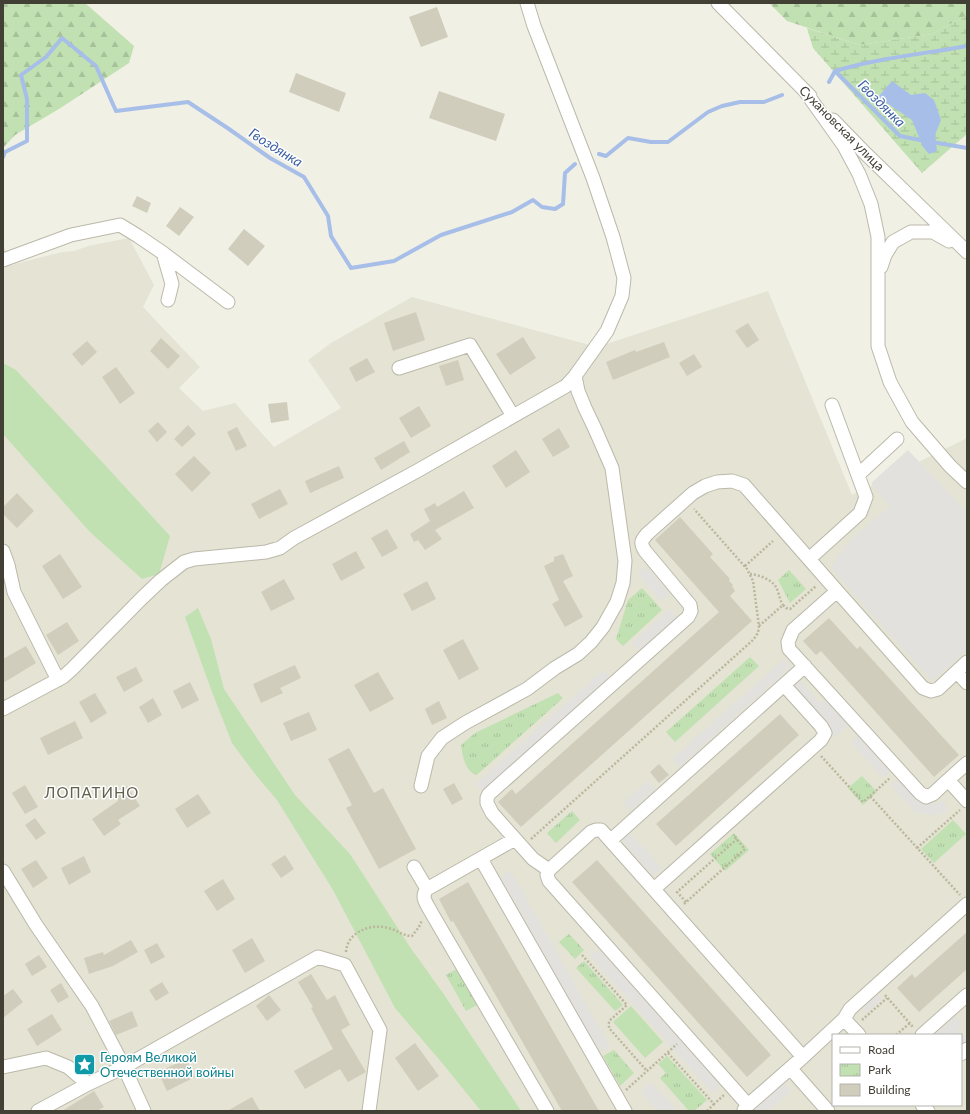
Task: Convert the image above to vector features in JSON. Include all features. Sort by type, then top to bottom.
[{"type":"street","points":[[3,709],[58,680],[72,669],[142,598],[161,580],[184,562],[194,559],[266,552],[280,548],[294,538],[424,467],[566,386],[575,376],[607,331],[622,296],[624,278],[613,237],[593,178],[534,26],[527,3]]},
{"type":"street","name":"Сухановская улица","points":[[718,3],[866,154],[966,251]]},
{"type":"street","points":[[805,91],[844,146],[859,174],[871,204],[878,237],[878,346],[890,382],[912,422],[950,466],[967,482]]},
{"type":"street","points":[[3,260],[71,235],[120,225],[163,253],[228,302]]},
{"type":"street","points":[[878,281],[884,254],[893,242],[911,232],[933,232],[966,251]]},
{"type":"street","points":[[163,253],[172,284],[168,300]]},
{"type":"street","points":[[399,368],[470,345],[513,416]]},
{"type":"street","points":[[421,786],[428,756],[442,738],[465,723],[527,689],[555,668],[578,654],[591,642],[603,627],[617,602],[623,583],[625,561],[612,468],[584,408],[575,376]]},
{"type":"street","points":[[809,559],[860,513],[866,497],[832,405]]},
{"type":"street","points":[[858,475],[897,438]]},
{"type":"street","points":[[549,870],[533,859],[492,813],[487,803],[487,798],[489,794],[688,617],[691,611],[690,605],[645,551],[642,546],[642,539],[693,493],[705,486],[717,482],[732,480],[744,485],[923,688],[931,691],[938,689],[967,662]]},
{"type":"street","points":[[3,551],[8,565],[9,590],[58,680]]},
{"type":"street","points":[[837,591],[793,630],[788,642],[789,648],[920,793],[926,797],[933,794],[967,763]]},
{"type":"street","points":[[611,840],[805,666]]},
{"type":"street","points":[[957,672],[967,683]]},
{"type":"street","points":[[654,889],[821,740],[825,733],[821,726],[784,685]]},
{"type":"street","points":[[948,780],[964,805]]},
{"type":"street","points":[[803,1057],[602,830],[591,832],[549,870],[547,875],[549,881],[733,1087],[746,1108],[803,1057],[832,1039]]},
{"type":"street","points":[[519,843],[481,859],[427,889],[423,896],[547,1111]]},
{"type":"street","points":[[481,859],[625,1111]]},
{"type":"street","points":[[414,867],[427,889]]},
{"type":"street","points":[[3,871],[36,925],[92,1006],[124,1067],[144,1111]]},
{"type":"street","points":[[841,1034],[852,1027],[850,1009],[964,901]]},
{"type":"street","points":[[38,1111],[88,1084],[124,1067],[318,957],[345,965],[380,1030],[369,1111]]},
{"type":"street","points":[[920,1033],[967,995]]},
{"type":"street","points":[[3,1067],[46,1058],[68,1067],[88,1084]]},
{"type":"street","points":[[790,1068],[828,1111]]},
{"type":"path","points":[[519,843],[753,640],[758,632],[759,626],[753,581],[750,574],[745,566],[685,500]]},
{"type":"path","points":[[745,566],[773,541]]},
{"type":"path","points":[[750,574],[757,575],[771,582],[776,587],[783,605],[790,609],[825,577]]},
{"type":"path","points":[[759,626],[783,605]]},
{"type":"path","points":[[813,747],[863,802],[899,769]]},
{"type":"path","points":[[870,796],[964,901]]},
{"type":"path","points":[[917,848],[964,805]]},
{"type":"path","points":[[674,912],[745,849],[725,826]]},
{"type":"path","points":[[686,902],[677,892],[737,839]]},
{"type":"path","points":[[345,965],[346,947],[352,937],[363,929],[377,926],[389,928],[407,936],[412,936],[419,927],[421,921],[431,912]]},
{"type":"path","points":[[582,955],[627,1005],[609,1021],[609,1028],[647,1071]]},
{"type":"path","points":[[876,986],[920,1033]]},
{"type":"path","points":[[852,1027],[887,998]]},
{"type":"path","points":[[897,1034],[910,1023]]},
{"type":"path","points":[[618,1098],[686,1035]]},
{"type":"path","points":[[668,1052],[714,1104]]},
{"type":"path","points":[[707,1111],[733,1087]]},
{"type":"shaded area","points":[[129,238],[154,285],[143,307],[200,367],[179,388],[203,411],[235,403],[274,447],[341,408],[308,360],[331,343],[412,297],[597,347],[768,291],[852,495],[967,438],[967,1111],[3,1111],[3,244],[11,265],[62,252],[74,251],[88,246]]},
{"type":"shaded area","points":[[908,450],[967,512],[967,650],[932,681],[831,568],[848,542],[890,506],[871,483]]},
{"type":"shaded area","points":[[646,567],[670,593],[661,601],[638,574]]},
{"type":"shaded area","points":[[670,609],[677,617],[639,651],[632,643]]},
{"type":"shaded area","points":[[784,659],[791,667],[679,767],[672,759]]},
{"type":"shaded area","points":[[603,670],[610,678],[483,792],[476,784]]},
{"type":"shaded area","points":[[797,678],[820,703],[827,697],[850,724],[835,737],[789,685]]},
{"type":"shaded area","points":[[859,734],[892,770],[883,778],[851,742]]},
{"type":"shaded area","points":[[899,778],[921,802],[931,804],[944,801],[948,811],[931,815],[919,813],[913,810],[891,785]]},
{"type":"shaded area","points":[[648,781],[655,789],[630,812],[623,803]]},
{"type":"shaded area","points":[[630,833],[662,868],[653,876],[622,840]]},
{"type":"shaded area","points":[[511,871],[610,1047],[599,1052],[501,877]]},
{"type":"shaded area","points":[[599,949],[721,1085],[713,1093],[590,956]]},
{"type":"shaded area","points":[[875,992],[882,1000],[867,1013],[860,1005]]},
{"type":"shaded area","points":[[955,1016],[963,1024],[957,1029],[962,1034],[935,1034]]},
{"type":"shaded area","points":[[962,1034],[967,1040],[962,1044]]},
{"type":"shaded area","points":[[651,1082],[678,1111],[658,1111],[641,1091]]},
{"type":"shaded area","points":[[783,1083],[791,1091],[769,1111],[753,1111]]},
{"type":"green space","points":[[3,3],[85,3],[134,46],[129,63],[59,109],[15,135],[3,148]]},
{"type":"green space","points":[[769,3],[967,3],[967,15],[932,34],[860,45],[787,21]]},
{"type":"green space","points":[[967,15],[967,134],[922,173],[813,48],[807,28],[860,45],[932,34]]},
{"type":"green space","points":[[3,363],[16,370],[170,536],[159,574],[142,579],[90,532],[3,434]]},
{"type":"green space","points":[[789,570],[806,589],[790,603],[778,580]]},
{"type":"green space","points":[[642,588],[662,610],[623,646],[616,639],[628,600]]},
{"type":"green space","points":[[198,608],[211,639],[224,689],[295,795],[350,854],[410,947],[445,996],[521,1111],[481,1111],[395,1008],[333,890],[277,800],[232,743],[185,617]]},
{"type":"green space","points":[[750,657],[759,666],[675,742],[666,732]]},
{"type":"green space","points":[[558,693],[563,698],[479,773],[476,775],[469,769],[462,754],[461,745],[475,733]]},
{"type":"green space","points":[[862,776],[877,792],[863,805],[848,788]]},
{"type":"green space","points":[[572,811],[580,820],[556,843],[547,833]]},
{"type":"green space","points":[[953,820],[966,834],[934,863],[921,849]]},
{"type":"green space","points":[[734,833],[749,850],[725,871],[710,854]]},
{"type":"green space","points":[[569,934],[584,950],[575,959],[559,942]]},
{"type":"green space","points":[[584,961],[623,1005],[615,1011],[576,968]]},
{"type":"green space","points":[[458,968],[479,1004],[466,1011],[446,975]]},
{"type":"green space","points":[[631,1006],[663,1042],[645,1058],[613,1022]]},
{"type":"green space","points":[[614,1050],[634,1073],[620,1086],[603,1056]]},
{"type":"green space","points":[[667,1056],[707,1100],[694,1111],[689,1111],[660,1078],[666,1073],[658,1064]]},
{"type":"water","points":[[892,81],[911,95],[925,93],[934,100],[941,120],[935,135],[937,151],[929,154],[923,147],[912,120],[878,97]]},
{"type":"building","points":[[437,7],[448,37],[421,47],[409,17]]},
{"type":"building","points":[[296,73],[346,93],[339,112],[289,92]]},
{"type":"building","points":[[439,91],[505,114],[496,141],[429,118]]},
{"type":"building","points":[[137,196],[151,203],[147,213],[132,206]]},
{"type":"building","points":[[180,207],[194,217],[179,236],[166,226]]},
{"type":"building","points":[[244,229],[265,246],[248,266],[228,249]]},
{"type":"building","points":[[416,312],[425,340],[393,351],[384,323]]},
{"type":"building","points":[[748,323],[759,340],[747,348],[735,331]]},
{"type":"building","points":[[523,337],[536,358],[510,375],[496,354]]},
{"type":"building","points":[[161,338],[180,356],[168,369],[150,351]]},
{"type":"building","points":[[87,341],[97,352],[82,366],[72,354]]},
{"type":"building","points":[[664,342],[670,357],[613,380],[606,362],[635,350],[636,352]]},
{"type":"building","points":[[694,354],[702,367],[687,376],[679,363]]},
{"type":"building","points":[[367,358],[375,372],[356,382],[349,368]]},
{"type":"building","points":[[458,360],[464,380],[446,386],[439,366]]},
{"type":"building","points":[[116,367],[135,393],[120,404],[102,377]]},
{"type":"building","points":[[287,402],[289,420],[271,423],[268,404]]},
{"type":"building","points":[[419,406],[431,426],[411,438],[399,418]]},
{"type":"building","points":[[158,422],[167,432],[157,442],[148,431]]},
{"type":"building","points":[[188,425],[196,434],[182,447],[174,439]]},
{"type":"building","points":[[237,427],[247,446],[236,451],[227,432]]},
{"type":"building","points":[[559,428],[570,447],[553,457],[542,439]]},
{"type":"building","points":[[404,441],[410,452],[381,470],[374,458]]},
{"type":"building","points":[[516,450],[530,472],[506,488],[492,466]]},
{"type":"building","points":[[194,456],[211,473],[192,492],[175,474]]},
{"type":"building","points":[[339,466],[344,478],[310,493],[305,481]]},
{"type":"building","points":[[280,489],[288,504],[259,519],[251,504]]},
{"type":"building","points":[[464,491],[474,508],[435,530],[442,539],[425,550],[418,540],[414,542],[410,534],[430,521],[424,509],[435,503],[437,507]]},
{"type":"building","points":[[17,493],[34,511],[17,528],[3,514],[3,507]]},
{"type":"building","points":[[680,517],[713,554],[710,557],[730,579],[729,581],[733,585],[732,586],[735,591],[730,596],[752,621],[521,827],[498,802],[512,789],[516,794],[719,612],[655,540]]},
{"type":"building","points":[[387,529],[398,548],[382,557],[371,538]]},
{"type":"building","points":[[356,551],[365,568],[341,581],[332,564]]},
{"type":"building","points":[[60,554],[82,587],[63,599],[42,566]]},
{"type":"building","points":[[563,554],[573,576],[563,581],[583,617],[565,627],[552,604],[559,600],[544,566],[554,561],[554,557]]},
{"type":"building","points":[[284,579],[295,599],[271,611],[261,592]]},
{"type":"building","points":[[427,581],[436,599],[412,611],[403,594]]},
{"type":"building","points":[[829,618],[857,649],[860,646],[959,755],[934,777],[821,651],[816,655],[803,641]]},
{"type":"building","points":[[67,622],[79,641],[58,655],[46,635]]},
{"type":"building","points":[[463,639],[479,669],[459,680],[443,650]]},
{"type":"building","points":[[26,646],[36,663],[3,683],[3,659]]},
{"type":"building","points":[[295,665],[301,678],[280,688],[283,693],[261,703],[253,684]]},
{"type":"building","points":[[136,667],[143,681],[124,692],[116,677]]},
{"type":"building","points":[[378,672],[394,699],[370,712],[354,685]]},
{"type":"building","points":[[190,682],[199,700],[182,709],[173,691]]},
{"type":"building","points":[[95,693],[107,713],[91,723],[79,702]]},
{"type":"building","points":[[153,698],[162,715],[148,723],[139,707]]},
{"type":"building","points":[[439,701],[447,718],[432,725],[425,709]]},
{"type":"building","points":[[309,712],[317,730],[291,741],[283,723]]},
{"type":"building","points":[[780,714],[799,735],[676,846],[656,824]]},
{"type":"building","points":[[75,721],[83,738],[48,755],[40,738]]},
{"type":"building","points":[[349,748],[374,793],[383,788],[416,849],[379,869],[346,808],[352,805],[328,759]]},
{"type":"building","points":[[659,764],[669,775],[659,783],[650,772]]},
{"type":"building","points":[[454,783],[463,799],[452,805],[443,789]]},
{"type":"building","points":[[25,785],[38,807],[25,814],[12,793]]},
{"type":"building","points":[[127,786],[140,806],[118,820],[121,824],[104,836],[92,819],[118,801],[114,795]]},
{"type":"building","points":[[198,794],[211,813],[187,828],[175,809]]},
{"type":"building","points":[[35,818],[46,833],[36,840],[25,825]]},
{"type":"building","points":[[285,855],[294,869],[281,878],[271,864]]},
{"type":"building","points":[[84,856],[91,872],[69,885],[61,868]]},
{"type":"building","points":[[36,860],[48,878],[33,888],[21,869]]},
{"type":"building","points":[[597,860],[771,1055],[747,1077],[572,882]]},
{"type":"building","points":[[223,879],[235,899],[217,911],[204,891]]},
{"type":"building","points":[[468,882],[599,1111],[562,1111],[453,921],[451,922],[439,899]]},
{"type":"building","points":[[967,932],[967,969],[919,1012],[897,988],[912,974],[915,978]]},
{"type":"building","points":[[252,938],[265,961],[245,973],[232,950]]},
{"type":"building","points":[[131,940],[138,952],[113,966],[89,974],[84,958],[103,952],[104,955]]},
{"type":"building","points":[[157,943],[165,957],[151,964],[144,950]]},
{"type":"building","points":[[39,955],[47,967],[32,976],[25,964]]},
{"type":"building","points":[[311,974],[327,1000],[335,995],[350,1025],[341,1030],[366,1072],[348,1082],[340,1069],[305,1089],[294,1071],[333,1049],[311,1008],[313,1007],[298,982]]},
{"type":"building","points":[[162,982],[169,993],[156,1001],[149,990]]},
{"type":"building","points":[[61,983],[69,997],[58,1003],[50,990]]},
{"type":"building","points":[[13,989],[23,1002],[3,1018],[3,996]]},
{"type":"building","points":[[269,995],[281,1010],[267,1021],[256,1006]]},
{"type":"building","points":[[132,1011],[138,1026],[116,1035],[109,1021]]},
{"type":"building","points":[[52,1014],[62,1030],[37,1046],[27,1029]]},
{"type":"building","points":[[415,1043],[439,1076],[418,1091],[395,1058]]},
{"type":"building","points":[[186,1059],[195,1077],[167,1091],[158,1072]]},
{"type":"building","points":[[94,1091],[104,1107],[97,1111],[62,1111]]},
{"type":"building","points":[[252,1097],[260,1111],[227,1111]]},
{"type":"waterway","name":"Гвоздянка","points":[[3,157],[5,152],[27,141],[27,99],[21,75],[46,57],[62,38],[96,66],[116,111],[188,102],[270,158],[304,177],[328,216],[331,236],[351,268],[394,261],[441,235],[512,212],[533,200],[542,207],[555,209],[563,204],[565,173],[575,164]]},
{"type":"waterway","name":"Гвоздянка","points":[[835,71],[884,59],[967,46]]},
{"type":"waterway","name":"Гвоздянка","points":[[829,82],[835,71],[900,136],[925,141]]},
{"type":"waterway","name":"Гвоздянка","points":[[599,154],[606,156],[628,138],[651,142],[668,142],[708,112],[722,106],[740,102],[764,102],[782,95]]},
{"type":"waterway","name":"Гвоздянка","points":[[932,142],[967,148]]},
{"type":"place","name":"Героям Великой Отечественной войны","points":[[84,1064]]},
{"type":"district","name":"ЛОПАТИНО","points":[[92,792]]}]
